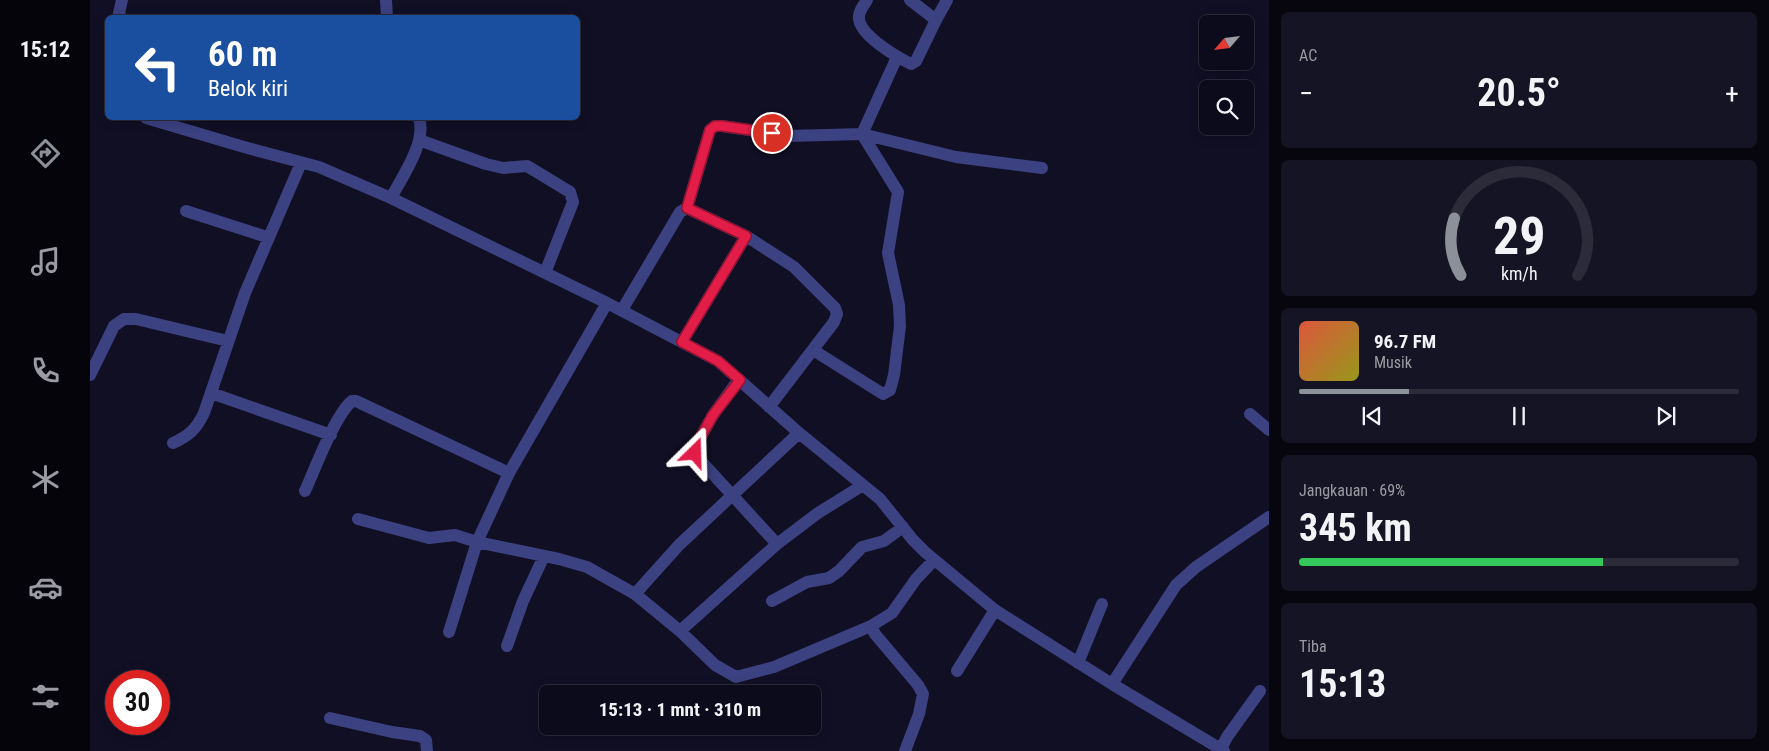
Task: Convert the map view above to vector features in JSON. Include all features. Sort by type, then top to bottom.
[{"type":"street","points":[[120,15],[122,0]]},
{"type":"street","points":[[386,0],[387,15]]},
{"type":"street","points":[[867,0],[858,16],[862,28],[897,57],[911,64],[914,64],[947,0]]},
{"type":"street","points":[[910,0],[936,20]]},
{"type":"street","points":[[862,134],[897,57]]},
{"type":"street","points":[[153,120],[244,148],[319,167],[391,198],[622,310],[718,361],[799,433],[880,499],[913,540],[934,560],[995,610],[1112,684],[1222,750],[1227,737],[1260,691]]},
{"type":"street","points":[[391,198],[416,150],[419,140],[420,120]]},
{"type":"street","points":[[622,310],[680,212],[687,208],[710,130],[715,126],[789,136],[862,134],[956,157],[1042,168]]},
{"type":"street","points":[[813,350],[884,394],[890,390],[894,375],[900,326],[899,305],[888,253],[898,192],[862,134]]},
{"type":"street","points":[[419,140],[486,164],[503,168],[527,166],[570,192],[573,202],[545,273]]},
{"type":"street","points":[[173,443],[188,436],[197,427],[211,394],[228,341],[267,238],[301,163]]},
{"type":"street","points":[[687,208],[746,236],[794,267],[835,308],[837,314],[834,322],[769,406]]},
{"type":"street","points":[[186,211],[267,238]]},
{"type":"street","points":[[682,342],[746,236]]},
{"type":"street","points":[[449,632],[478,542],[509,473],[607,303]]},
{"type":"street","points":[[90,375],[114,326],[124,319],[136,319],[228,341]]},
{"type":"street","points":[[740,380],[713,415],[694,449],[700,460],[777,544]]},
{"type":"street","points":[[211,394],[331,435]]},
{"type":"street","points":[[305,492],[331,435],[345,408],[352,401],[356,401],[509,473]]},
{"type":"street","points":[[1250,414],[1269,430]]},
{"type":"street","points":[[635,594],[679,545],[799,433]]},
{"type":"street","points":[[680,631],[777,544],[818,513],[863,485]]},
{"type":"street","points":[[1112,684],[1176,585],[1196,567],[1269,517]]},
{"type":"street","points":[[358,519],[429,538],[455,535],[587,567],[635,594],[680,631],[715,665],[736,677],[774,667],[871,626],[892,613],[916,579],[934,560]]},
{"type":"street","points":[[772,601],[807,582],[829,578],[839,571],[862,547],[884,540],[903,527]]},
{"type":"street","points":[[507,646],[523,601],[544,556]]},
{"type":"street","points":[[1078,663],[1102,604]]},
{"type":"street","points":[[956,671],[995,610]]},
{"type":"street","points":[[871,626],[875,634],[918,685],[923,694],[919,714],[905,751]]},
{"type":"street","points":[[330,718],[392,732],[420,736],[426,740],[427,751]]},
{"type":"route","points":[[695,453],[694,449],[713,415],[740,380],[718,361],[682,342],[746,236],[687,208],[710,130],[715,126],[722,126],[772,133]]}]
